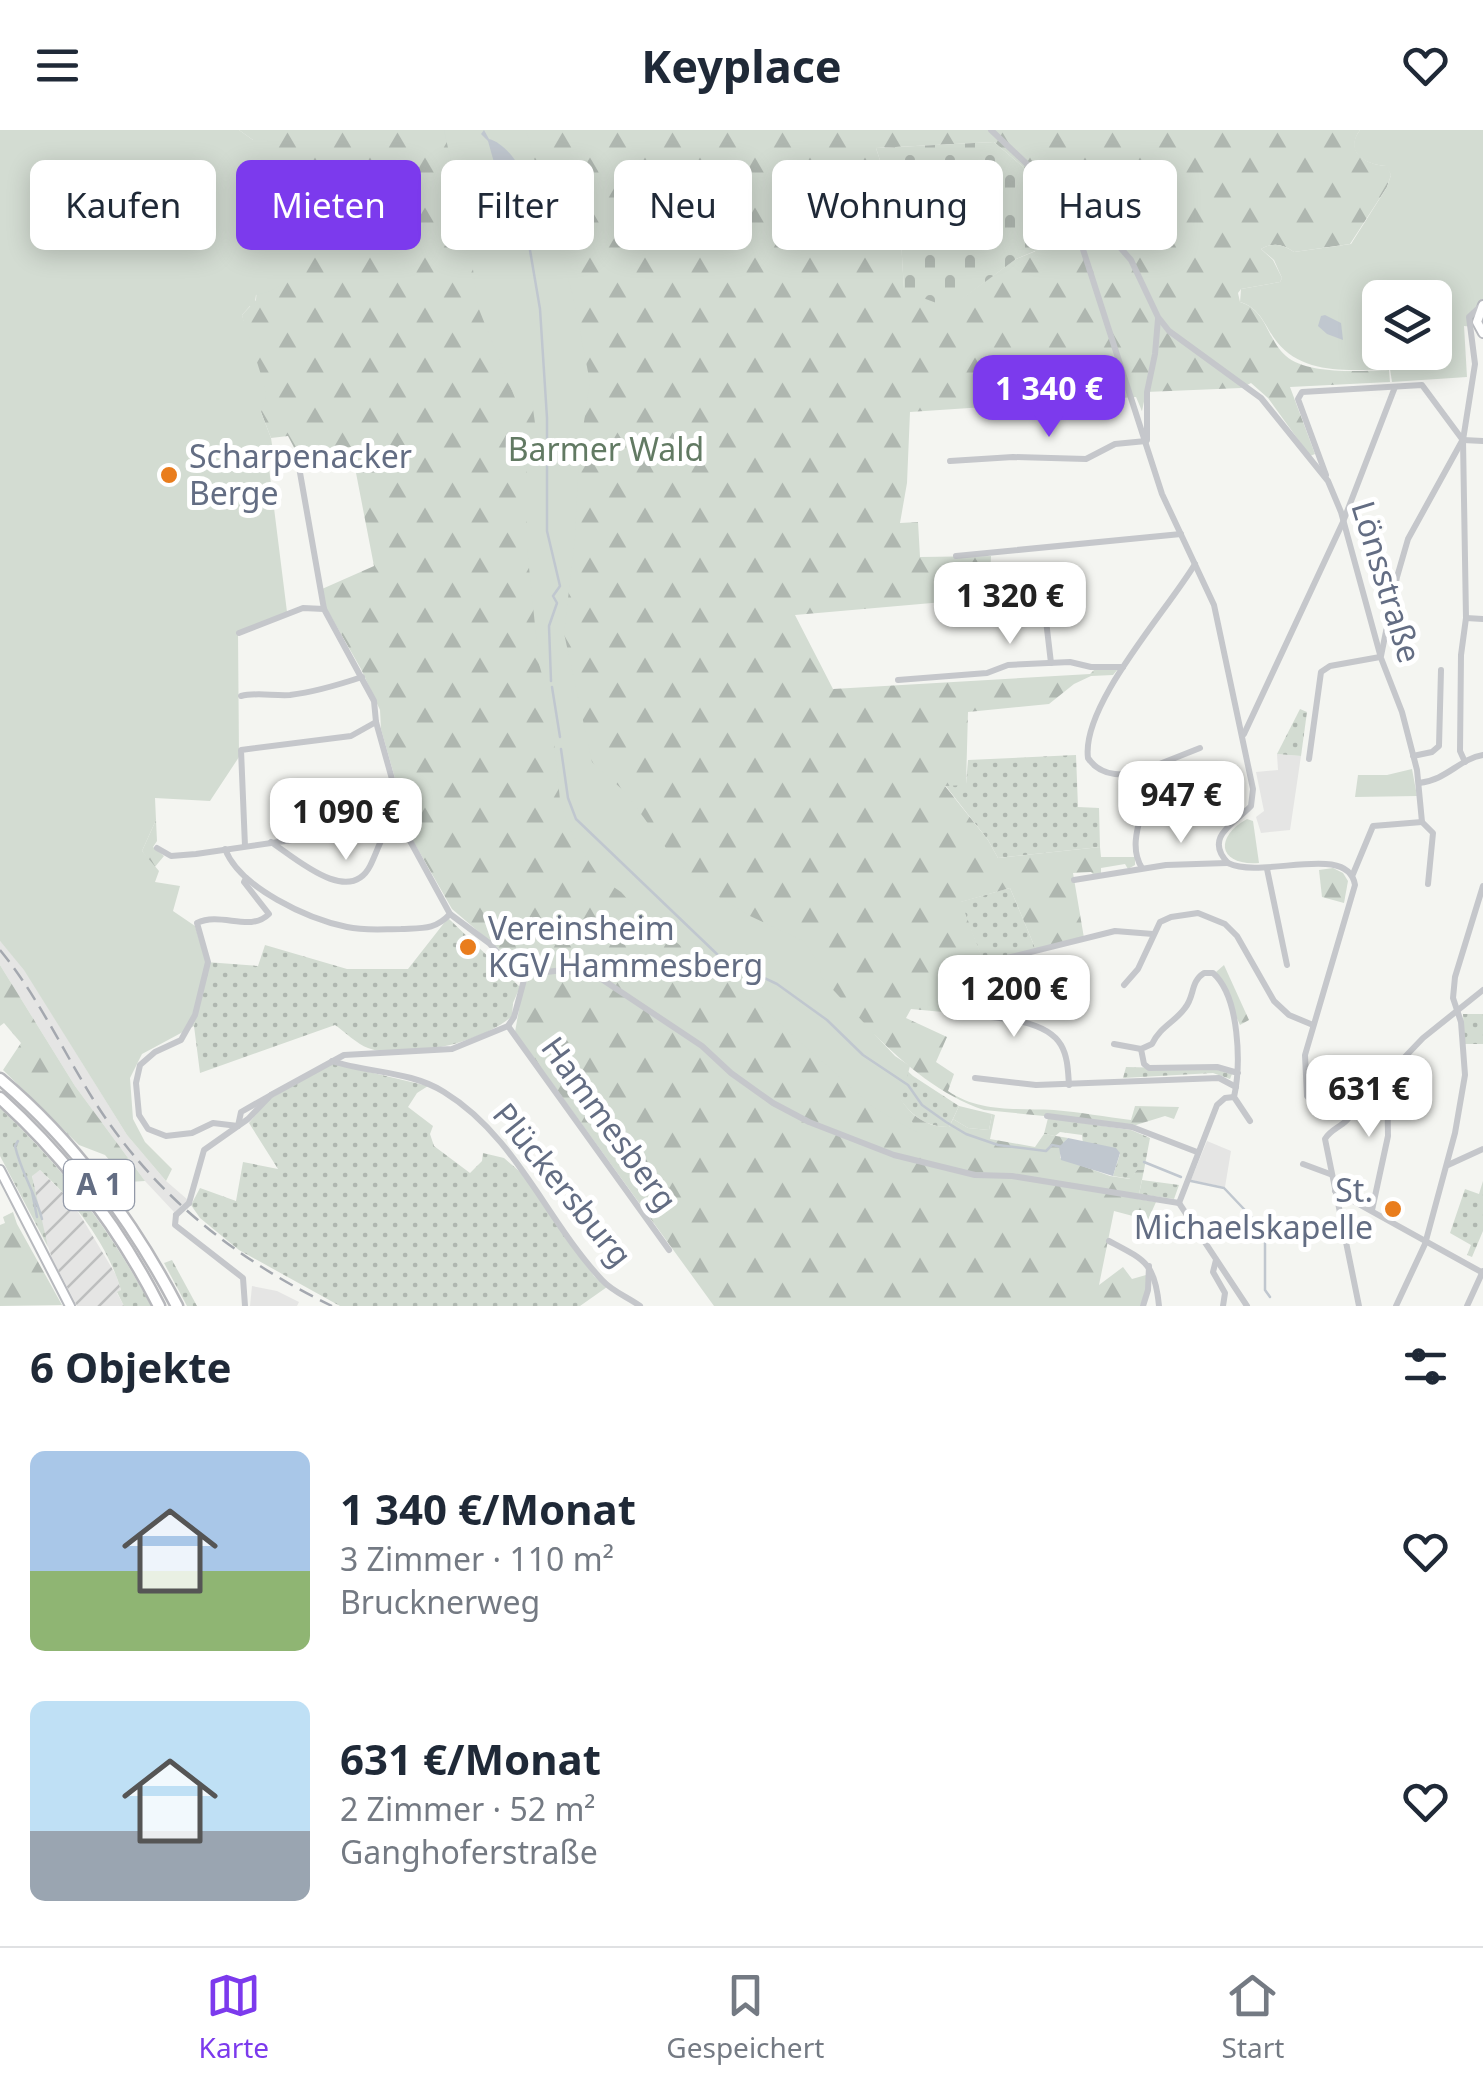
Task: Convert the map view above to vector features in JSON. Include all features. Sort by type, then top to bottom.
[{"type":"highway","name":"A 1","points":[[0,1079],[53,1130],[98,1184],[154,1263],[177,1306]]},
{"type":"highway","name":"A 1","points":[[0,1098],[44,1141],[98,1207],[159,1306]]},
{"type":"main road","points":[[1483,305],[1477,322],[1483,333]]},
{"type":"main road","points":[[0,1170],[70,1306]]},
{"type":"street","name":"Lönsstraße","points":[[991,130],[1023,160]]},
{"type":"street","points":[[1083,250],[1162,494],[1214,605],[1253,797],[1247,811],[1221,833],[1220,852],[1228,863]]},
{"type":"street","name":"Lönsstraße","points":[[1121,250],[1131,260],[1158,317],[1184,345],[1261,398],[1328,481],[1380,658],[1402,712],[1414,756],[1422,822],[1433,833],[1428,884]]},
{"type":"street","points":[[1465,762],[1460,752],[1466,618],[1463,440],[1475,364],[1469,318],[1483,305]]},
{"type":"street","points":[[1147,444],[1147,392],[1156,354],[1158,317]]},
{"type":"street","points":[[1475,364],[1483,352]]},
{"type":"street","points":[[1242,736],[1343,522],[1395,387]]},
{"type":"street","points":[[1328,481],[1298,394],[1426,388],[1463,440]]},
{"type":"street","points":[[1463,440],[1483,441]]},
{"type":"street","points":[[1309,759],[1321,672],[1330,666],[1380,658],[1408,539],[1463,440]]},
{"type":"street","points":[[950,461],[1012,456],[1086,459],[1114,444],[1147,444]]},
{"type":"street","points":[[299,467],[324,608],[374,701],[376,722],[399,804],[397,818],[450,914],[488,943],[522,979],[530,974],[563,970],[600,978],[702,1046],[773,1103],[894,1156],[975,1175],[1012,1176],[1178,1203],[1247,1306]]},
{"type":"street","points":[[956,556],[1181,534]]},
{"type":"street","points":[[1195,564],[1108,691],[1091,730],[1088,758],[1102,772],[1128,774],[1200,748]]},
{"type":"street","points":[[1006,598],[1042,596],[1051,663]]},
{"type":"street","points":[[239,633],[303,608],[324,608]]},
{"type":"street","points":[[1466,618],[1483,619]]},
{"type":"street","points":[[898,680],[987,673],[1008,665],[1124,667]]},
{"type":"street","points":[[1414,756],[1439,746],[1441,670]]},
{"type":"street","points":[[240,696],[308,692],[362,677]]},
{"type":"street","points":[[244,846],[241,750],[351,736],[376,722]]},
{"type":"street","points":[[1419,783],[1441,778],[1483,755]]},
{"type":"street","points":[[1142,868],[1135,850],[1149,787],[1147,769]]},
{"type":"street","points":[[270,842],[328,879],[347,882],[368,872],[391,822],[397,818]]},
{"type":"street","points":[[157,848],[171,856],[225,850],[306,838],[397,818]]},
{"type":"street","points":[[1354,1110],[1332,1118],[1321,1114],[1310,1102],[1304,1065],[1313,1025],[1354,891],[1353,874],[1373,826],[1422,822]]},
{"type":"street","points":[[225,850],[230,863],[264,892],[331,923],[351,928],[434,928],[450,914]]},
{"type":"street","points":[[1074,880],[1142,868],[1228,863],[1249,870],[1330,862],[1353,874]]},
{"type":"street","points":[[1267,869],[1286,965]]},
{"type":"street","points":[[238,1126],[213,1123],[180,1136],[148,1129],[140,1120],[136,1083],[140,1065],[155,1052],[181,1040],[196,1016],[208,962],[197,923],[220,917],[251,923],[269,914],[244,882],[246,878]]},
{"type":"street","points":[[1396,1306],[1426,1240],[1448,1165],[1465,1074],[1460,1022],[1453,998],[1483,886]]},
{"type":"street","points":[[1124,985],[1138,969],[1152,934],[1165,918],[1198,913],[1219,920],[1237,936],[1274,1001],[1289,1014],[1313,1025]]},
{"type":"street","points":[[1007,958],[1115,932],[1152,934]]},
{"type":"street","points":[[1114,1044],[1142,1049],[1152,1044],[1158,1032],[1185,1009],[1199,976],[1213,973],[1229,1004],[1240,1058],[1234,1098],[1250,1121]]},
{"type":"street","name":"Hammesberg","points":[[245,1306],[243,1278],[175,1225],[176,1215],[189,1203],[204,1150],[238,1126],[271,1095],[344,1054],[452,1050],[508,1026],[514,1017],[522,979]]},
{"type":"street","points":[[1358,1306],[1326,1136],[1345,1125],[1387,1074],[1483,990]]},
{"type":"street","points":[[948,1013],[1032,1024],[1047,1030],[1060,1042],[1065,1054],[1069,1085]]},
{"type":"street","name":"Hammesberg","points":[[508,1026],[670,1250]]},
{"type":"street","points":[[1142,1049],[1144,1064],[1149,1068],[1218,1067],[1238,1073]]},
{"type":"street","name":"Plückersburg","points":[[332,1060],[426,1083],[464,1106],[514,1159],[604,1282],[640,1306]]},
{"type":"street","points":[[1372,1211],[1389,1128],[1387,1074]]},
{"type":"street","points":[[975,1078],[1069,1085],[1219,1078],[1236,1087]]},
{"type":"street","points":[[1178,1203],[1216,1104],[1234,1098]]},
{"type":"street","points":[[1047,1116],[1132,1127],[1197,1152]]},
{"type":"street","points":[[1448,1165],[1483,1149]]},
{"type":"street","points":[[1303,1164],[1332,1174]]},
{"type":"street","points":[[1334,1190],[1483,1272],[1467,1306]]},
{"type":"street","points":[[1109,1241],[1150,1265],[1160,1306]]},
{"type":"street","points":[[1216,1260],[1212,1272],[1225,1294],[1223,1306]]},
{"type":"street","points":[[1143,1306],[1150,1265]]},
{"type":"shaded area","points":[[484,130],[514,160],[493,160],[488,141],[481,134]]},
{"type":"shaded area","points":[[1325,315],[1341,323],[1343,340],[1318,326]]},
{"type":"shaded area","points":[[1277,754],[1301,756],[1290,830],[1261,833],[1256,817],[1264,811],[1256,772],[1278,770]]},
{"type":"shaded area","points":[[0,941],[24,969],[127,1135],[166,1181],[188,1200],[175,1213],[145,1181],[75,1086],[0,965]]},
{"type":"shaded area","points":[[1068,1138],[1116,1148],[1120,1153],[1113,1176],[1061,1160],[1059,1147]]},
{"type":"shaded area","points":[[1207,1141],[1231,1151],[1225,1187],[1191,1180]]},
{"type":"shaded area","points":[[40,1170],[71,1201],[85,1223],[116,1275],[121,1290],[117,1293],[124,1306],[77,1306],[52,1258],[41,1226],[32,1175]]},
{"type":"shaded area","points":[[252,1286],[277,1291],[299,1302],[297,1306],[250,1306]]},
{"type":"green space","points":[[0,130],[239,130],[253,140],[267,139],[273,160],[236,160],[236,250],[300,250],[305,268],[271,291],[256,295],[254,309],[250,306],[242,315],[266,396],[261,412],[274,458],[268,460],[287,612],[238,633],[239,757],[210,801],[155,798],[156,820],[142,851],[159,871],[155,882],[180,886],[173,911],[195,926],[206,962],[194,1026],[142,1054],[130,1078],[133,1119],[145,1142],[172,1169],[166,1181],[127,1135],[24,970],[0,941]]},
{"type":"green space","name":"Barmer Wald","points":[[239,130],[1360,130],[1356,151],[1365,160],[1387,166],[1391,175],[1387,187],[1350,244],[1294,252],[1278,245],[1265,247],[1261,249],[1273,260],[1282,278],[1280,282],[1241,289],[1238,293],[1240,302],[1256,312],[1280,349],[1295,362],[1335,370],[1389,370],[1390,382],[1290,387],[1315,454],[1310,456],[1268,398],[1251,383],[1241,388],[1146,392],[1142,411],[1136,397],[910,412],[907,483],[900,523],[918,522],[920,557],[991,556],[989,598],[795,615],[833,689],[1090,674],[1095,669],[1118,669],[1113,675],[1091,676],[1074,684],[1049,704],[968,712],[966,785],[945,786],[998,858],[1100,847],[1101,857],[1135,857],[1135,865],[1128,869],[1125,864],[1101,868],[1101,873],[1094,875],[1073,873],[1084,938],[1036,950],[1010,888],[961,902],[984,963],[992,961],[947,985],[943,1012],[911,1009],[906,1018],[947,1037],[936,1062],[954,1074],[948,1091],[973,1103],[1131,1120],[1135,1106],[1179,1107],[1174,1119],[1165,1116],[1136,1125],[984,1110],[953,1097],[925,1078],[874,1034],[898,1094],[918,1118],[949,1127],[953,1119],[968,1128],[989,1130],[992,1114],[995,1115],[990,1139],[1035,1147],[1044,1134],[1068,1138],[1060,1147],[1060,1158],[1130,1179],[1137,1170],[1144,1170],[1138,1199],[1156,1202],[1148,1220],[1114,1211],[1099,1285],[1123,1267],[1132,1279],[1146,1275],[1146,1292],[1140,1306],[714,1306],[515,1032],[523,987],[535,970],[527,959],[512,953],[507,956],[452,909],[400,815],[400,796],[381,729],[380,710],[325,606],[322,589],[374,566],[351,447],[298,455],[288,436],[271,438],[261,412],[242,315],[256,300],[259,250],[421,250],[421,160],[266,160],[267,140],[253,140]]},
{"type":"green space","points":[[444,130],[526,130],[534,160],[451,160]]},
{"type":"green space","points":[[1360,130],[1483,130],[1483,328],[1464,326],[1467,377],[1392,382],[1390,370],[1452,370],[1452,280],[1362,280],[1362,370],[1329,369],[1301,361],[1277,342],[1258,313],[1240,302],[1241,289],[1280,282],[1282,278],[1274,260],[1261,249],[1278,245],[1294,252],[1351,244],[1391,175],[1386,166],[1359,156],[1354,145]]},
{"type":"green space","points":[[994,142],[1023,167],[1023,250],[1041,250],[1044,259],[1039,261],[1035,251],[1016,259],[950,308],[904,291],[902,250],[1003,250],[1003,160],[880,160],[876,148]]},
{"type":"green space","points":[[470,250],[560,250],[590,382],[579,455],[575,539],[564,633],[592,762],[625,792],[674,859],[717,896],[804,941],[819,964],[822,978],[895,1056],[910,1066],[901,1100],[918,1133],[873,1107],[765,1010],[647,920],[621,892],[599,877],[569,828],[560,800],[550,702],[539,664],[527,548],[527,457],[535,451],[537,437],[532,402],[515,398],[478,307]]},
{"type":"green space","points":[[1300,709],[1307,712],[1301,756],[1277,754]]},
{"type":"green space","points":[[1076,755],[1078,807],[1099,808],[1100,847],[998,858],[945,785],[966,784],[968,760]]},
{"type":"green space","points":[[1412,769],[1417,796],[1355,797],[1358,775],[1387,775]]},
{"type":"green space","points":[[1247,819],[1253,821],[1259,863],[1235,860],[1225,849],[1229,834]]},
{"type":"green space","points":[[156,820],[157,841],[153,847],[164,856],[154,868],[142,851]]},
{"type":"green space","points":[[1333,868],[1348,881],[1344,903],[1322,897],[1319,870]]},
{"type":"green space","points":[[1010,888],[1036,950],[983,961],[960,902]]},
{"type":"green space","points":[[448,918],[520,987],[512,1016],[500,1025],[443,1047],[402,1052],[368,1048],[335,1025],[200,1073],[194,1026],[206,962],[258,966],[265,945],[347,969],[408,969]]},
{"type":"green space","points":[[0,965],[75,1086],[145,1181],[128,1182],[105,1155],[79,1145],[3,1070],[21,1043],[4,1023],[0,1026]]},
{"type":"green space","points":[[1224,965],[1249,1020],[1240,1025],[1216,972]]},
{"type":"green space","points":[[1463,1014],[1483,1014],[1483,1044],[1464,1044]]},
{"type":"green space","points":[[871,1038],[913,1076],[959,1106],[949,1127],[933,1125],[908,1108],[890,1081]]},
{"type":"green space","points":[[331,1063],[428,1086],[417,1093],[408,1107],[433,1126],[430,1134],[434,1146],[470,1173],[482,1161],[483,1153],[504,1158],[525,1176],[594,1276],[607,1287],[580,1306],[340,1306],[239,1250],[200,1218],[191,1205],[200,1188],[236,1201],[243,1162],[278,1169],[249,1123],[268,1100]]},
{"type":"green space","points":[[1126,1067],[1214,1069],[1232,1074],[1230,1079],[1213,1073],[1123,1078]]},
{"type":"green space","points":[[1310,1080],[1352,1087],[1359,1094],[1344,1109],[1327,1109],[1316,1099]]},
{"type":"green space","points":[[959,1106],[992,1114],[989,1130],[968,1128],[953,1119]]},
{"type":"green space","points":[[0,1108],[84,1201],[151,1306],[124,1306],[117,1292],[121,1290],[115,1273],[99,1240],[40,1170],[32,1176],[48,1247],[0,1156]]},
{"type":"green space","points":[[1048,1118],[1131,1130],[1150,1138],[1144,1170],[1137,1170],[1131,1179],[1113,1176],[1120,1154],[1116,1149],[1083,1144],[1082,1135],[1044,1134]]},
{"type":"green space","points":[[1142,1180],[1179,1185],[1174,1199],[1139,1194]]},
{"type":"green space","points":[[1483,1181],[1483,1231],[1472,1257],[1467,1255],[1471,1245],[1450,1233],[1465,1189],[1479,1194]]},
{"type":"green space","points":[[13,1212],[62,1305],[0,1306],[0,1225],[5,1223],[3,1217]]},
{"type":"green space","points":[[172,1260],[197,1306],[187,1306],[164,1263]]},
{"type":"waterway","points":[[530,250],[540,309],[547,418],[547,531],[560,586],[553,596],[557,603],[549,626],[551,681]]},
{"type":"waterway","points":[[552,687],[560,737]]},
{"type":"waterway","points":[[561,749],[568,798],[576,819],[720,957],[777,984],[827,1020],[863,1055],[908,1085],[922,1105],[966,1134],[998,1145],[1046,1151],[1052,1145],[1062,1147]]},
{"type":"waterway","points":[[18,1141],[18,1156],[42,1219]]},
{"type":"waterway","points":[[1144,1162],[1181,1177]]},
{"type":"waterway","points":[[1191,1181],[1224,1188],[1260,1226],[1265,1236],[1265,1290],[1270,1297]]},
{"type":"waterway","points":[[32,1192],[37,1217]]},
{"type":"railway","points":[[0,950],[38,1004],[116,1133],[168,1193],[261,1267],[332,1306]]},
{"type":"place","name":"Scharpenacker Berge","points":[[169,475]]},
{"type":"place","name":"Vereinsheim KGV Hammesberg","points":[[468,947]]},
{"type":"place","name":"St. Michaelskapelle","points":[[1393,1209]]}]
